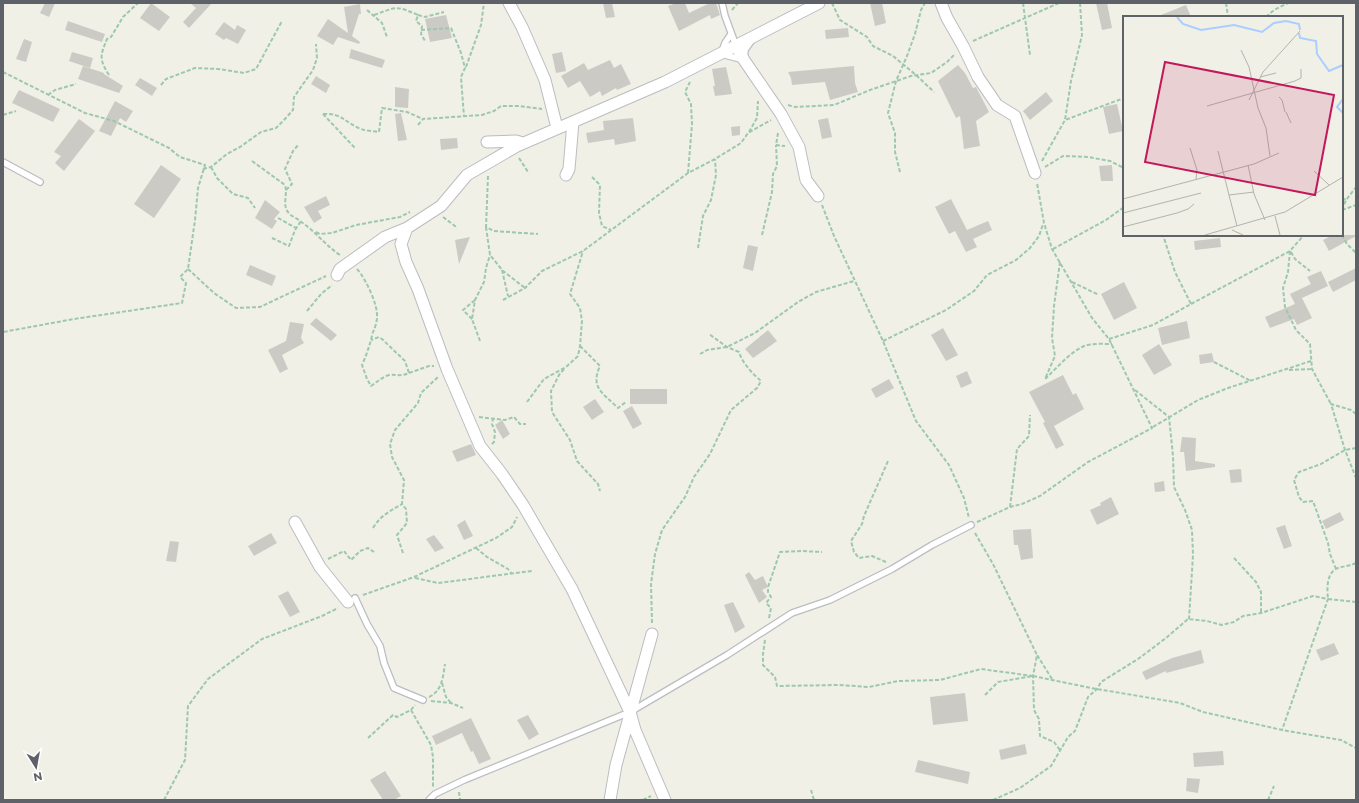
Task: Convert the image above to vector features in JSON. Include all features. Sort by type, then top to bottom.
[{"type":"street","points":[[508,3],[522,27],[545,80],[557,128]]},
{"type":"street","points":[[337,275],[340,269],[385,237],[412,225],[441,206],[467,175],[513,148],[665,82],[819,3]]},
{"type":"street","points":[[941,3],[947,18],[978,77],[997,105],[1015,116],[1036,173]]},
{"type":"street","points":[[736,46],[781,114],[799,147],[806,180],[818,196]]},
{"type":"street","points":[[547,133],[550,112]]},
{"type":"street","points":[[566,175],[569,169],[573,122]]},
{"type":"street","points":[[486,142],[516,141],[523,143]]},
{"type":"street","points":[[421,212],[401,244],[406,262],[466,415],[482,450],[502,474],[523,505],[572,589],[630,712],[635,730],[665,800]]},
{"type":"street","points":[[295,522],[318,563],[352,600]]},
{"type":"street","points":[[610,800],[616,765],[652,634]]},
{"type":"lane","points":[[722,3],[736,46]]},
{"type":"lane","points":[[731,34],[725,43],[721,54],[744,60],[745,50],[755,36]]},
{"type":"lane","points":[[3,162],[40,182]]},
{"type":"lane","points":[[429,800],[435,794],[464,780],[630,712],[728,655],[792,613],[830,600],[892,569],[932,545],[971,525]]},
{"type":"lane","points":[[352,600],[380,646],[384,663],[394,688],[423,700]]},
{"type":"path","points":[[109,75],[104,66],[101,55],[107,39],[111,37],[122,17],[138,3]]},
{"type":"path","points":[[464,117],[461,77],[481,25],[484,3]]},
{"type":"path","points":[[832,3],[840,20],[867,37],[873,46],[893,56],[934,92]]},
{"type":"path","points":[[900,172],[895,152],[895,133],[888,113],[896,81],[915,34],[920,10],[925,3]]},
{"type":"path","points":[[1023,3],[1030,55]]},
{"type":"path","points":[[770,98],[795,107],[834,105],[896,81],[916,75],[931,73],[947,62],[963,46],[1059,3]]},
{"type":"path","points":[[1080,3],[1082,35],[1071,81],[1065,120],[1036,173],[1044,223],[1052,249],[1092,318],[1112,344],[1152,428]]},
{"type":"path","points":[[1226,3],[1228,16]]},
{"type":"path","points":[[1267,16],[1274,10],[1288,3]]},
{"type":"path","points":[[374,15],[395,7],[402,8],[418,16],[425,17],[444,12]]},
{"type":"path","points":[[367,10],[382,23],[387,38]]},
{"type":"path","points":[[418,16],[416,21],[422,26],[421,34],[425,41]]},
{"type":"path","points":[[161,85],[166,79],[195,68],[219,68],[244,73],[256,69],[282,21]]},
{"type":"path","points":[[421,30],[451,28],[465,68]]},
{"type":"path","points":[[203,168],[211,167],[227,154],[261,132],[276,128],[293,110],[294,97],[313,70],[317,58],[316,44]]},
{"type":"path","points":[[688,173],[692,124],[691,104],[685,92],[697,66]]},
{"type":"path","points":[[3,72],[85,113],[114,121],[169,148],[180,157],[205,165],[198,188],[196,220],[188,269],[180,277],[186,283],[182,303],[74,319],[3,332]]},
{"type":"path","points":[[48,95],[54,90],[76,84]]},
{"type":"path","points":[[1065,120],[1123,98]]},
{"type":"path","points":[[503,300],[525,288],[542,271],[583,251],[688,173],[707,164],[741,143],[757,118],[758,99]]},
{"type":"path","points":[[355,148],[323,114],[331,114],[343,118],[360,129],[379,132],[382,108],[407,112],[423,119],[464,117],[482,114],[494,111],[501,106],[534,107],[550,112]]},
{"type":"path","points":[[3,115],[16,111]]},
{"type":"path","points":[[748,133],[781,114]]},
{"type":"path","points":[[418,125],[423,119]]},
{"type":"path","points":[[286,190],[292,184],[285,169],[293,151],[299,144]]},
{"type":"path","points":[[762,235],[772,192],[773,174],[777,166],[776,145]]},
{"type":"path","points":[[513,148],[528,172]]},
{"type":"path","points":[[1036,173],[1063,156],[1088,157],[1110,161],[1123,168]]},
{"type":"path","points":[[698,248],[703,216],[711,200],[716,175],[715,159]]},
{"type":"path","points":[[252,161],[284,185],[286,190],[285,206],[288,213],[301,221],[314,232],[322,242],[350,262],[362,275],[375,304],[378,318],[368,352],[362,365],[371,386],[383,377],[390,375],[402,376],[429,366],[447,368]]},
{"type":"path","points":[[472,319],[475,300],[484,282],[490,255],[486,226],[488,163]]},
{"type":"path","points":[[211,167],[217,178],[233,194],[248,198],[255,208]]},
{"type":"path","points":[[592,177],[600,185],[599,213],[602,226],[611,230]]},
{"type":"path","points":[[1343,208],[1346,200],[1356,187]]},
{"type":"path","points":[[818,196],[854,281],[883,341],[916,421],[949,465],[964,498],[971,525],[993,564],[1037,655],[1052,679]]},
{"type":"path","points":[[1343,210],[1356,206]]},
{"type":"path","points":[[1052,249],[1106,220],[1123,208]]},
{"type":"path","points":[[314,232],[320,234],[332,233],[356,225],[400,217],[416,209],[421,212]]},
{"type":"path","points":[[435,210],[455,226],[456,229]]},
{"type":"path","points":[[278,218],[296,228]]},
{"type":"path","points":[[272,238],[288,246],[296,228],[301,221]]},
{"type":"path","points":[[883,341],[946,310],[974,290],[987,275],[1016,260],[1030,248],[1039,236],[1044,223]]},
{"type":"path","points":[[486,226],[494,231],[538,234]]},
{"type":"path","points":[[1163,236],[1175,272],[1191,304]]},
{"type":"path","points":[[1109,339],[1153,325],[1290,251],[1303,236]]},
{"type":"path","points":[[1343,236],[1356,253]]},
{"type":"path","points":[[583,251],[570,294],[580,308],[582,322],[580,346],[578,356],[559,375],[551,391],[552,412],[570,440],[577,460],[598,484],[600,491]]},
{"type":"path","points":[[1290,251],[1295,259],[1310,271]]},
{"type":"path","points":[[1290,251],[1288,272],[1283,288],[1285,307],[1296,330],[1310,344],[1312,369],[1331,404],[1345,450],[1356,478]]},
{"type":"path","points":[[490,255],[501,269],[525,288]]},
{"type":"path","points":[[1060,262],[1054,306],[1052,338],[1055,356],[1045,379],[1067,358],[1084,346],[1112,344]]},
{"type":"path","points":[[188,269],[214,293],[236,308],[260,307],[334,272],[337,275],[335,281],[321,294],[307,312]]},
{"type":"path","points":[[501,269],[508,296]]},
{"type":"path","points":[[700,354],[707,350],[727,346],[756,333],[798,302],[816,292],[854,281]]},
{"type":"path","points":[[1071,282],[1099,295]]},
{"type":"path","points":[[475,300],[463,310],[472,319],[480,341]]},
{"type":"path","points":[[652,634],[651,584],[655,554],[662,530],[685,497],[694,477],[710,454],[731,410],[758,388],[762,381],[754,375],[742,359],[739,352],[709,334]]},
{"type":"path","points":[[371,340],[379,337],[382,339],[405,361],[409,373]]},
{"type":"path","points":[[580,346],[600,366],[595,376],[599,389],[618,408],[626,402]]},
{"type":"path","points":[[971,525],[1010,507],[1022,504],[1040,496],[1088,462],[1152,428],[1169,416],[1198,400],[1311,361]]},
{"type":"path","points":[[1214,362],[1251,381]]},
{"type":"path","points":[[528,402],[544,379],[566,367]]},
{"type":"path","points":[[403,553],[398,534],[407,523],[406,509],[402,504],[404,480],[392,457],[390,444],[395,430],[418,403],[422,393],[447,368]]},
{"type":"path","points":[[1286,370],[1312,369]]},
{"type":"path","points":[[993,800],[1020,788],[1051,766],[1068,737],[1075,732],[1088,697],[1097,689],[1101,682],[1138,659],[1188,619],[1193,555],[1192,530],[1185,510],[1174,487],[1169,416],[1134,390]]},
{"type":"path","points":[[1331,404],[1351,410],[1356,414]]},
{"type":"path","points":[[466,415],[505,420],[514,417],[520,424],[526,424]]},
{"type":"path","points":[[1010,507],[1017,449],[1029,436],[1030,415]]},
{"type":"path","points":[[482,450],[494,442],[495,432],[492,424],[493,419]]},
{"type":"path","points":[[1336,569],[1313,501],[1303,502],[1299,497],[1294,480],[1299,472],[1321,464],[1345,450],[1356,448]]},
{"type":"path","points":[[888,461],[864,516],[862,524],[851,541],[854,552],[859,558],[872,556],[888,562],[892,569]]},
{"type":"path","points":[[373,528],[385,514],[402,504]]},
{"type":"path","points":[[318,563],[344,551],[350,560],[360,551],[368,548],[374,552]]},
{"type":"path","points":[[475,548],[508,569],[512,574]]},
{"type":"path","points":[[822,552],[780,552],[768,587],[768,592],[771,597],[766,603],[771,608],[763,654],[763,665],[775,677],[777,686],[839,685],[869,687],[898,681],[940,680],[981,669],[1052,679],[1097,689],[1180,703],[1202,712],[1282,730],[1341,740],[1356,748]]},
{"type":"path","points":[[1234,558],[1256,582],[1260,592],[1261,613]]},
{"type":"path","points":[[1282,730],[1328,599],[1326,589],[1331,574],[1336,569],[1348,567],[1356,563]]},
{"type":"path","points":[[414,578],[438,583],[532,571]]},
{"type":"path","points":[[1188,619],[1222,625],[1234,622],[1243,616],[1261,613],[1312,596],[1356,602]]},
{"type":"path","points":[[1037,655],[1032,676],[1034,710],[1039,719],[1040,736],[1054,742],[1060,750]]},
{"type":"path","points":[[985,695],[998,682],[1032,676]]},
{"type":"path","points":[[442,683],[446,697],[451,703]]},
{"type":"path","points":[[423,700],[451,703],[463,708]]},
{"type":"path","points":[[164,800],[185,760],[188,706]]},
{"type":"path","points":[[411,710],[431,745],[434,757],[432,788],[435,794]]},
{"type":"path","points":[[1268,800],[1274,786]]},
{"type":"path","points":[[811,790],[814,800]]},
{"type":"building","points":[[45,3],[55,3],[49,17],[40,13]]},
{"type":"building","points":[[151,3],[170,17],[159,31],[140,18]]},
{"type":"building","points":[[190,3],[212,3],[189,28],[183,22],[196,8]]},
{"type":"building","points":[[603,3],[612,3],[615,17],[606,18]]},
{"type":"building","points":[[676,3],[685,3],[689,13],[710,3],[716,3],[720,15],[711,19],[710,15],[679,31],[668,6]]},
{"type":"building","points":[[870,3],[882,3],[886,23],[875,26]]},
{"type":"building","points":[[1096,3],[1107,3],[1112,28],[1102,30]]},
{"type":"building","points":[[360,4],[361,14],[359,14],[352,36],[360,42],[359,44],[338,37],[333,45],[317,36],[328,19],[348,33],[344,7]]},
{"type":"building","points":[[1186,5],[1191,16],[1158,16]]},
{"type":"building","points":[[446,15],[452,38],[430,42],[425,19]]},
{"type":"building","points":[[68,21],[105,34],[102,42],[65,30]]},
{"type":"building","points":[[224,22],[235,30],[237,25],[246,30],[238,44],[226,38],[224,40],[215,34]]},
{"type":"building","points":[[848,28],[849,37],[826,39],[825,30]]},
{"type":"building","points":[[24,39],[32,42],[26,62],[16,59]]},
{"type":"building","points":[[351,49],[385,60],[382,68],[349,58]]},
{"type":"building","points":[[72,52],[93,58],[90,68],[69,61]]},
{"type":"building","points":[[562,52],[566,71],[556,73],[552,54]]},
{"type":"building","points":[[610,60],[614,68],[621,64],[631,84],[617,90],[616,88],[602,96],[600,91],[590,97],[580,81],[568,88],[561,76],[584,63],[588,70]]},
{"type":"building","points":[[958,65],[965,73],[973,88],[976,87],[989,112],[976,121],[980,146],[964,149],[960,116],[956,118],[938,81]]},
{"type":"building","points":[[83,66],[104,73],[123,86],[119,93],[78,79]]},
{"type":"building","points":[[854,66],[855,83],[858,92],[830,100],[825,82],[792,85],[788,72]]},
{"type":"building","points":[[726,67],[732,94],[715,96],[712,69]]},
{"type":"building","points":[[316,76],[330,85],[326,93],[311,84]]},
{"type":"building","points":[[140,78],[157,88],[152,96],[135,85]]},
{"type":"building","points":[[395,87],[409,89],[408,108],[395,107]]},
{"type":"building","points":[[19,90],[60,109],[53,122],[12,103]]},
{"type":"building","points":[[1046,92],[1053,101],[1030,120],[1023,111]]},
{"type":"building","points":[[115,101],[133,111],[126,122],[120,118],[111,136],[99,131]]},
{"type":"building","points":[[1117,104],[1123,131],[1109,134],[1103,107]]},
{"type":"building","points":[[401,113],[407,140],[398,141],[395,114]]},
{"type":"building","points":[[633,118],[636,141],[615,145],[614,139],[588,143],[586,133],[604,130],[603,121]]},
{"type":"building","points":[[828,118],[832,137],[822,139],[818,120]]},
{"type":"building","points":[[79,119],[95,131],[64,171],[55,163],[61,156],[54,152]]},
{"type":"building","points":[[740,126],[740,135],[732,136],[731,127]]},
{"type":"building","points":[[457,138],[458,148],[441,150],[440,139]]},
{"type":"building","points":[[161,165],[181,179],[154,218],[134,204]]},
{"type":"building","points":[[1112,165],[1113,181],[1101,181],[1099,166]]},
{"type":"building","points":[[326,196],[330,205],[318,211],[322,218],[314,223],[304,207]]},
{"type":"building","points":[[951,199],[967,230],[988,221],[992,230],[973,239],[977,247],[966,252],[955,231],[949,234],[935,207]]},
{"type":"building","points":[[265,200],[280,212],[274,219],[277,221],[272,229],[255,218]]},
{"type":"building","points":[[1356,235],[1329,251],[1323,240],[1331,236]]},
{"type":"building","points":[[470,237],[459,264],[455,240]]},
{"type":"building","points":[[1220,238],[1221,247],[1195,250],[1194,241]]},
{"type":"building","points":[[748,245],[758,247],[753,271],[743,268]]},
{"type":"building","points":[[250,265],[276,276],[272,286],[246,275]]},
{"type":"building","points":[[1356,268],[1356,280],[1333,292],[1328,282]]},
{"type":"building","points":[[1321,271],[1328,286],[1302,298],[1312,318],[1297,325],[1294,319],[1270,328],[1265,317],[1295,304],[1290,294],[1311,284],[1307,277]]},
{"type":"building","points":[[1124,282],[1137,308],[1114,320],[1101,294]]},
{"type":"building","points":[[316,318],[337,335],[331,341],[310,324]]},
{"type":"building","points":[[1187,321],[1190,338],[1162,345],[1158,328]]},
{"type":"building","points":[[290,322],[304,324],[301,338],[304,343],[282,355],[288,369],[280,373],[268,350],[286,341]]},
{"type":"building","points":[[943,328],[958,355],[946,361],[931,335]]},
{"type":"building","points":[[768,330],[777,341],[753,358],[745,349]]},
{"type":"building","points":[[1159,344],[1172,365],[1154,375],[1142,355]]},
{"type":"building","points":[[1212,353],[1214,362],[1200,364],[1199,355]]},
{"type":"building","points":[[967,371],[972,383],[961,388],[956,376]]},
{"type":"building","points":[[1063,375],[1073,395],[1076,393],[1084,409],[1054,426],[1064,445],[1056,449],[1043,423],[1045,422],[1029,392]]},
{"type":"building","points":[[889,379],[894,388],[876,398],[871,389]]},
{"type":"building","points":[[630,389],[667,389],[667,404],[630,404]]},
{"type":"building","points":[[595,399],[604,412],[592,420],[583,407]]},
{"type":"building","points":[[632,406],[642,424],[633,429],[623,411]]},
{"type":"building","points":[[502,420],[510,434],[503,439],[495,425]]},
{"type":"building","points":[[1182,437],[1196,438],[1195,461],[1215,464],[1215,467],[1186,471],[1184,452],[1180,452]]},
{"type":"building","points":[[471,444],[476,455],[457,462],[452,451]]},
{"type":"building","points":[[1241,469],[1242,482],[1231,483],[1229,470]]},
{"type":"building","points":[[1164,481],[1165,491],[1155,492],[1154,483]]},
{"type":"building","points":[[1111,497],[1119,514],[1097,525],[1090,510],[1101,505],[1100,503]]},
{"type":"building","points":[[1340,512],[1344,520],[1326,529],[1322,521]]},
{"type":"building","points":[[465,520],[473,536],[464,540],[457,525]]},
{"type":"building","points":[[1285,525],[1292,546],[1284,549],[1276,528]]},
{"type":"building","points":[[1031,529],[1033,558],[1021,560],[1018,545],[1014,545],[1013,530]]},
{"type":"building","points":[[271,533],[277,543],[254,556],[248,546]]},
{"type":"building","points":[[434,535],[444,548],[435,552],[426,539]]},
{"type":"building","points":[[170,541],[179,542],[176,562],[166,561]]},
{"type":"building","points":[[749,572],[755,580],[763,576],[768,587],[762,590],[767,597],[759,603],[745,575]]},
{"type":"building","points":[[288,591],[300,612],[290,617],[278,596]]},
{"type":"building","points":[[733,602],[745,627],[735,633],[724,605]]},
{"type":"building","points":[[1334,643],[1339,654],[1321,661],[1316,650]]},
{"type":"building","points":[[1201,650],[1204,663],[1166,673],[1166,671],[1146,680],[1142,672],[1172,658]]},
{"type":"building","points":[[965,693],[968,721],[933,725],[930,697]]},
{"type":"building","points":[[528,715],[539,734],[529,740],[517,720]]},
{"type":"building","points":[[471,718],[491,759],[479,764],[473,751],[471,752],[462,733],[436,745],[432,736]]},
{"type":"building","points":[[1025,744],[1027,754],[1001,760],[999,750]]},
{"type":"building","points":[[1223,751],[1224,765],[1194,767],[1193,753]]},
{"type":"building","points":[[918,760],[970,772],[968,784],[915,772]]},
{"type":"building","points":[[385,771],[401,796],[394,800],[383,800],[370,780]]},
{"type":"building","points":[[1187,778],[1200,779],[1198,793],[1186,791]]}]
